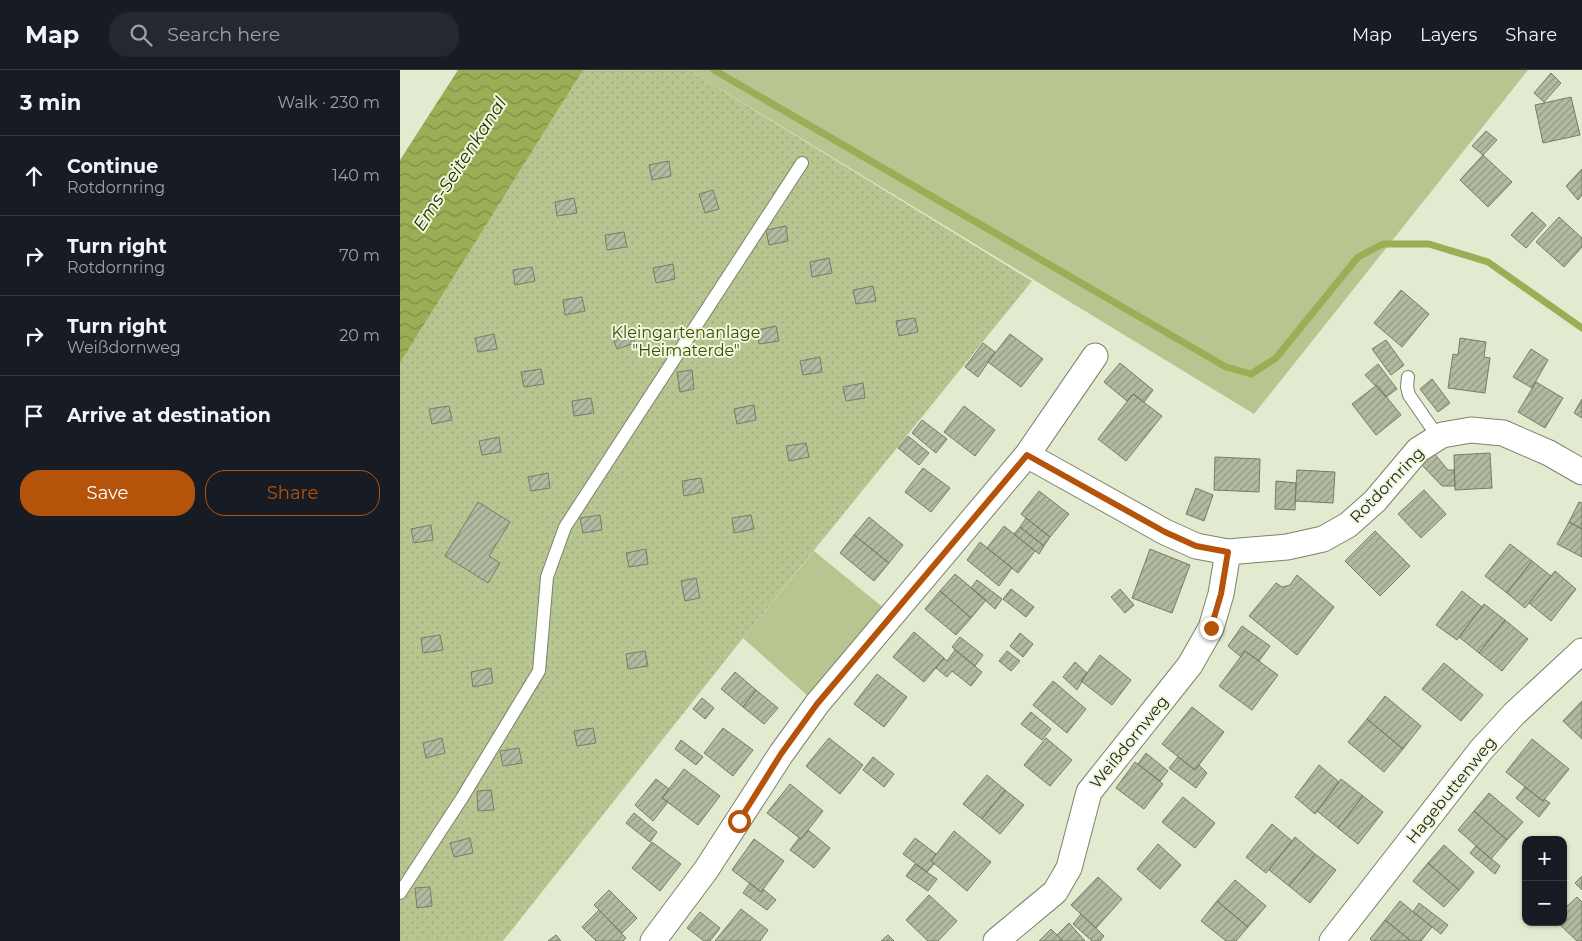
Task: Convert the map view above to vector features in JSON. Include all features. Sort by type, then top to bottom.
[{"type":"street","points":[[653,941],[711,862],[781,754],[817,704],[1027,455],[1095,356]]},
{"type":"street","name":"Rotdornring","points":[[1027,455],[1165,532],[1196,546],[1228,552],[1287,547],[1323,539],[1348,525],[1375,501],[1418,450],[1438,437],[1471,430],[1503,433],[1549,453],[1582,472]]},
{"type":"street","name":"Weißdornweg","points":[[996,941],[1055,892],[1069,868],[1089,792],[1190,665],[1211,628],[1221,594],[1228,552]]},
{"type":"street","name":"Hagebuttenweg","points":[[1332,941],[1481,750],[1514,714],[1582,651]]},
{"type":"lane","points":[[400,893],[462,798],[539,671],[547,577],[565,527],[802,163]]},
{"type":"lane","points":[[1408,377],[1406,387],[1409,394],[1438,437]]},
{"type":"green space","name":"Kleingartenanlage \"Heimaterde\"","points":[[583,70],[689,70],[1032,281],[743,638],[503,941],[400,941],[400,363]]},
{"type":"green space","points":[[689,70],[1528,70],[1254,414]]},
{"type":"green space","points":[[814,551],[891,614],[817,704],[743,638]]},
{"type":"water","name":"Ems-Seitenkanal","points":[[458,70],[583,70],[400,363],[400,160]]},
{"type":"building","points":[[1551,73],[1561,83],[1544,102],[1534,93]]},
{"type":"building","points":[[1571,97],[1580,135],[1543,143],[1535,105]]},
{"type":"building","points":[[1486,131],[1497,140],[1483,155],[1472,146]]},
{"type":"building","points":[[1483,155],[1512,182],[1488,207],[1460,180]]},
{"type":"building","points":[[669,161],[671,176],[652,180],[649,165]]},
{"type":"building","points":[[1582,169],[1582,195],[1578,200],[1566,186]]},
{"type":"building","points":[[713,190],[719,209],[705,213],[699,194]]},
{"type":"building","points":[[574,198],[577,213],[557,216],[555,202]]},
{"type":"building","points":[[1532,212],[1546,225],[1526,248],[1511,235]]},
{"type":"building","points":[[1559,217],[1582,238],[1582,247],[1564,267],[1536,242]]},
{"type":"building","points":[[786,226],[788,241],[769,245],[766,230]]},
{"type":"building","points":[[624,232],[627,247],[607,250],[605,235]]},
{"type":"building","points":[[829,258],[832,273],[812,277],[810,262]]},
{"type":"building","points":[[673,264],[675,279],[656,283],[653,268]]},
{"type":"building","points":[[532,267],[535,281],[515,285],[513,270]]},
{"type":"building","points":[[873,286],[876,301],[856,304],[853,290]]},
{"type":"building","points":[[1401,290],[1429,314],[1402,347],[1374,323]]},
{"type":"building","points":[[582,297],[585,311],[565,315],[563,300]]},
{"type":"building","points":[[915,318],[918,332],[899,336],[896,321]]},
{"type":"building","points":[[776,326],[779,341],[759,344],[757,330]]},
{"type":"building","points":[[630,329],[635,343],[617,349],[612,335]]},
{"type":"building","points":[[494,334],[497,349],[478,352],[475,338]]},
{"type":"building","points":[[1010,334],[1043,359],[1021,387],[988,362]]},
{"type":"building","points":[[1460,338],[1486,342],[1484,357],[1490,358],[1485,393],[1448,388],[1453,354],[1458,355]]},
{"type":"building","points":[[1386,340],[1404,365],[1391,375],[1372,349]]},
{"type":"building","points":[[983,343],[995,352],[978,377],[965,367]]},
{"type":"building","points":[[1531,349],[1548,360],[1532,388],[1513,377]]},
{"type":"building","points":[[820,357],[822,372],[803,375],[800,361]]},
{"type":"building","points":[[1120,363],[1153,390],[1144,402],[1133,394],[1127,401],[1104,382]]},
{"type":"building","points":[[1378,364],[1397,389],[1386,397],[1365,375]]},
{"type":"building","points":[[541,369],[544,384],[524,387],[521,372]]},
{"type":"building","points":[[692,370],[694,389],[680,392],[677,372]]},
{"type":"building","points":[[1432,379],[1450,403],[1438,412],[1420,389]]},
{"type":"building","points":[[1536,382],[1563,398],[1545,428],[1518,412]]},
{"type":"building","points":[[863,383],[865,398],[846,401],[843,387]]},
{"type":"building","points":[[1377,385],[1401,415],[1376,435],[1352,404]]},
{"type":"building","points":[[1133,394],[1162,416],[1126,461],[1098,439]]},
{"type":"building","points":[[591,398],[594,413],[574,416],[572,401]]},
{"type":"building","points":[[1582,399],[1582,418],[1574,413]]},
{"type":"building","points":[[754,405],[756,420],[737,424],[734,409]]},
{"type":"building","points":[[449,406],[452,420],[432,424],[429,409]]},
{"type":"building","points":[[964,406],[995,430],[975,456],[944,432]]},
{"type":"building","points":[[922,420],[947,439],[936,453],[912,433]]},
{"type":"building","points":[[908,436],[929,453],[919,465],[898,448]]},
{"type":"building","points":[[499,437],[501,452],[482,455],[479,441]]},
{"type":"building","points":[[806,443],[809,457],[789,461],[786,446]]},
{"type":"building","points":[[1433,452],[1448,470],[1454,470],[1455,486],[1442,486],[1421,464]]},
{"type":"building","points":[[1490,453],[1492,488],[1455,490],[1454,455]]},
{"type":"building","points":[[1215,457],[1260,459],[1259,492],[1214,490]]},
{"type":"building","points":[[923,468],[950,488],[931,512],[905,492]]},
{"type":"building","points":[[1297,470],[1335,472],[1333,503],[1295,501]]},
{"type":"building","points":[[548,473],[550,488],[531,491],[528,477]]},
{"type":"building","points":[[701,478],[704,492],[684,496],[682,481]]},
{"type":"building","points":[[1276,481],[1296,483],[1295,510],[1275,509]]},
{"type":"building","points":[[1196,488],[1213,495],[1204,521],[1186,514]]},
{"type":"building","points":[[1424,490],[1446,514],[1421,538],[1398,514]]},
{"type":"building","points":[[1039,491],[1069,514],[1050,537],[1021,514]]},
{"type":"building","points":[[478,502],[510,522],[489,556],[500,563],[488,583],[445,556]]},
{"type":"building","points":[[1579,502],[1582,503],[1582,529],[1569,522]]},
{"type":"building","points":[[600,515],[602,530],[583,533],[580,518]]},
{"type":"building","points":[[751,515],[754,529],[734,533],[732,518]]},
{"type":"building","points":[[869,517],[903,545],[889,563],[854,535]]},
{"type":"building","points":[[1026,518],[1050,537],[1044,546],[1020,527]]},
{"type":"building","points":[[1569,522],[1582,529],[1582,557],[1557,544]]},
{"type":"building","points":[[431,525],[433,540],[414,543],[411,529]]},
{"type":"building","points":[[1004,526],[1035,551],[1018,573],[987,548]]},
{"type":"building","points":[[1020,527],[1044,546],[1039,554],[1014,534]]},
{"type":"building","points":[[1375,531],[1410,566],[1380,596],[1345,561]]},
{"type":"building","points":[[854,535],[889,563],[874,581],[840,553]]},
{"type":"building","points":[[980,542],[1012,568],[999,586],[967,560]]},
{"type":"building","points":[[1510,544],[1532,561],[1507,593],[1485,576]]},
{"type":"building","points":[[646,549],[648,564],[629,567],[626,553]]},
{"type":"building","points":[[1150,549],[1190,565],[1172,613],[1132,598]]},
{"type":"building","points":[[1532,561],[1551,576],[1525,608],[1507,593]]},
{"type":"building","points":[[1555,571],[1576,589],[1551,621],[1529,603]]},
{"type":"building","points":[[955,574],[986,600],[971,618],[940,591]]},
{"type":"building","points":[[1297,575],[1334,607],[1297,655],[1249,616],[1276,583],[1282,587],[1290,585]]},
{"type":"building","points":[[696,578],[700,598],[685,601],[681,581]]},
{"type":"building","points":[[977,580],[1002,599],[995,609],[971,588]]},
{"type":"building","points":[[1011,589],[1034,607],[1026,617],[1003,599]]},
{"type":"building","points":[[1120,589],[1134,605],[1125,613],[1111,597]]},
{"type":"building","points":[[940,591],[971,618],[956,635],[925,609]]},
{"type":"building","points":[[1462,591],[1482,607],[1457,640],[1436,625]]},
{"type":"building","points":[[1484,604],[1505,620],[1479,653],[1459,637]]},
{"type":"building","points":[[1505,620],[1528,639],[1502,671],[1479,653]]},
{"type":"building","points":[[1242,626],[1270,646],[1259,661],[1245,651],[1241,657],[1228,646]]},
{"type":"building","points":[[914,632],[944,658],[924,682],[893,657]]},
{"type":"building","points":[[1020,633],[1033,644],[1023,657],[1010,646]]},
{"type":"building","points":[[440,635],[443,650],[423,653],[421,638]]},
{"type":"building","points":[[960,637],[983,655],[975,666],[952,647]]},
{"type":"building","points":[[955,650],[982,672],[971,686],[952,671],[947,677],[936,668],[944,658],[947,661]]},
{"type":"building","points":[[645,651],[648,666],[628,669],[626,654]]},
{"type":"building","points":[[1007,651],[1020,661],[1011,671],[999,661]]},
{"type":"building","points":[[1245,651],[1278,675],[1252,710],[1219,686]]},
{"type":"building","points":[[1100,655],[1131,680],[1112,705],[1081,681]]},
{"type":"building","points":[[1075,662],[1087,673],[1077,690],[1063,677]]},
{"type":"building","points":[[1444,663],[1483,695],[1461,721],[1422,689]]},
{"type":"building","points":[[491,668],[493,683],[473,687],[471,672]]},
{"type":"building","points":[[735,672],[756,690],[743,707],[721,689]]},
{"type":"building","points":[[877,674],[907,697],[884,727],[854,704]]},
{"type":"building","points":[[1053,681],[1086,709],[1067,733],[1033,705]]},
{"type":"building","points":[[756,690],[778,708],[764,724],[743,707]]},
{"type":"building","points":[[1385,696],[1421,726],[1403,749],[1367,719]]},
{"type":"building","points":[[702,698],[714,708],[705,719],[693,709]]},
{"type":"building","points":[[1582,701],[1582,739],[1563,721]]},
{"type":"building","points":[[1192,707],[1224,732],[1195,770],[1162,744]]},
{"type":"building","points":[[1031,712],[1051,729],[1042,740],[1021,724]]},
{"type":"building","points":[[1367,719],[1403,749],[1384,772],[1348,742]]},
{"type":"building","points":[[593,728],[596,743],[577,746],[574,731]]},
{"type":"building","points":[[723,728],[753,750],[733,776],[704,753]]},
{"type":"building","points":[[442,738],[445,753],[426,758],[423,743]]},
{"type":"building","points":[[829,738],[863,765],[840,794],[806,766]]},
{"type":"building","points":[[1046,738],[1072,760],[1050,786],[1024,765]]},
{"type":"building","points":[[1532,739],[1569,769],[1543,801],[1506,772]]},
{"type":"building","points":[[681,740],[703,757],[696,765],[675,749]]},
{"type":"building","points":[[519,748],[522,763],[503,766],[500,751]]},
{"type":"building","points":[[1146,753],[1168,771],[1160,781],[1138,764]]},
{"type":"building","points":[[873,757],[894,774],[884,787],[863,770]]},
{"type":"building","points":[[1178,757],[1195,770],[1199,765],[1207,773],[1196,788],[1169,768]]},
{"type":"building","points":[[1135,762],[1163,784],[1144,809],[1116,788]]},
{"type":"building","points":[[1319,765],[1339,782],[1315,814],[1295,797]]},
{"type":"building","points":[[684,769],[720,796],[698,825],[662,798]]},
{"type":"building","points":[[987,775],[1005,790],[982,819],[963,804]]},
{"type":"building","points":[[656,779],[669,789],[662,798],[668,802],[653,821],[635,805]]},
{"type":"building","points":[[1341,779],[1363,796],[1338,828],[1317,811]]},
{"type":"building","points":[[790,784],[823,811],[801,839],[767,813]]},
{"type":"building","points":[[1525,787],[1543,801],[1544,799],[1550,803],[1539,817],[1516,798]]},
{"type":"building","points":[[491,790],[494,810],[478,811],[477,791]]},
{"type":"building","points":[[1005,790],[1024,805],[1000,834],[982,819]]},
{"type":"building","points":[[1489,793],[1523,822],[1507,840],[1474,811]]},
{"type":"building","points":[[1363,796],[1383,812],[1358,844],[1338,828]]},
{"type":"building","points":[[1183,797],[1215,823],[1195,848],[1162,822]]},
{"type":"building","points":[[1474,811],[1507,840],[1491,859],[1458,830]]},
{"type":"building","points":[[634,813],[657,832],[650,842],[626,823]]},
{"type":"building","points":[[1272,824],[1292,841],[1266,873],[1246,857]]},
{"type":"building","points":[[808,830],[830,848],[814,868],[790,850]]},
{"type":"building","points":[[954,831],[991,862],[967,891],[931,861]]},
{"type":"building","points":[[1295,837],[1315,854],[1289,886],[1269,870]]},
{"type":"building","points":[[470,838],[473,853],[454,857],[450,843]]},
{"type":"building","points":[[915,838],[936,854],[931,861],[934,864],[927,872],[903,854]]},
{"type":"building","points":[[754,839],[784,861],[761,892],[732,870]]},
{"type":"building","points":[[652,842],[681,864],[660,891],[632,868]]},
{"type":"building","points":[[1158,844],[1181,865],[1160,889],[1137,869]]},
{"type":"building","points":[[1444,845],[1474,872],[1459,890],[1428,863]]},
{"type":"building","points":[[1476,846],[1500,866],[1495,874],[1470,853]]},
{"type":"building","points":[[1315,854],[1336,870],[1310,903],[1289,886]]},
{"type":"building","points":[[1428,863],[1459,890],[1444,907],[1413,881]]},
{"type":"building","points":[[915,864],[937,879],[928,891],[906,876]]},
{"type":"building","points":[[1582,876],[1582,890],[1575,883]]},
{"type":"building","points":[[1098,877],[1122,899],[1096,928],[1071,905]]},
{"type":"building","points":[[1235,880],[1266,906],[1248,927],[1217,901]]},
{"type":"building","points":[[750,883],[761,892],[763,889],[776,900],[767,910],[743,893]]},
{"type":"building","points":[[430,887],[432,906],[417,908],[415,888]]},
{"type":"building","points":[[609,890],[637,918],[622,933],[594,905]]},
{"type":"building","points":[[929,895],[957,921],[938,941],[928,941],[906,920]]},
{"type":"building","points":[[1577,897],[1582,902],[1582,941],[1577,941],[1561,926],[1567,926],[1567,906]]},
{"type":"building","points":[[1217,901],[1248,927],[1236,941],[1226,941],[1201,921]]},
{"type":"building","points":[[1400,901],[1432,927],[1421,941],[1411,941],[1385,920]]},
{"type":"building","points":[[1419,903],[1448,925],[1441,934],[1413,912]]},
{"type":"building","points":[[741,909],[768,930],[760,941],[715,941]]},
{"type":"building","points":[[599,910],[626,938],[623,941],[596,941],[582,927]]},
{"type":"building","points":[[700,912],[720,928],[710,941],[704,941],[687,928]]},
{"type":"building","points":[[1081,914],[1104,936],[1100,941],[1092,941],[1073,924]]},
{"type":"building","points":[[1385,920],[1411,941],[1372,941],[1370,939]]},
{"type":"building","points":[[1069,923],[1085,941],[1063,941],[1057,935]]},
{"type":"building","points":[[1051,929],[1063,941],[1039,941]]},
{"type":"building","points":[[556,935],[561,941],[548,941]]},
{"type":"building","points":[[888,935],[894,941],[881,941]]},
{"type":"waterway","points":[[714,70],[1226,367],[1251,374],[1276,358],[1358,257],[1383,244],[1429,244],[1488,262],[1582,328]]},
{"type":"route","points":[[739,821],[781,754],[817,704],[1027,455],[1165,532],[1196,546],[1228,552],[1221,594],[1211,628]]}]
